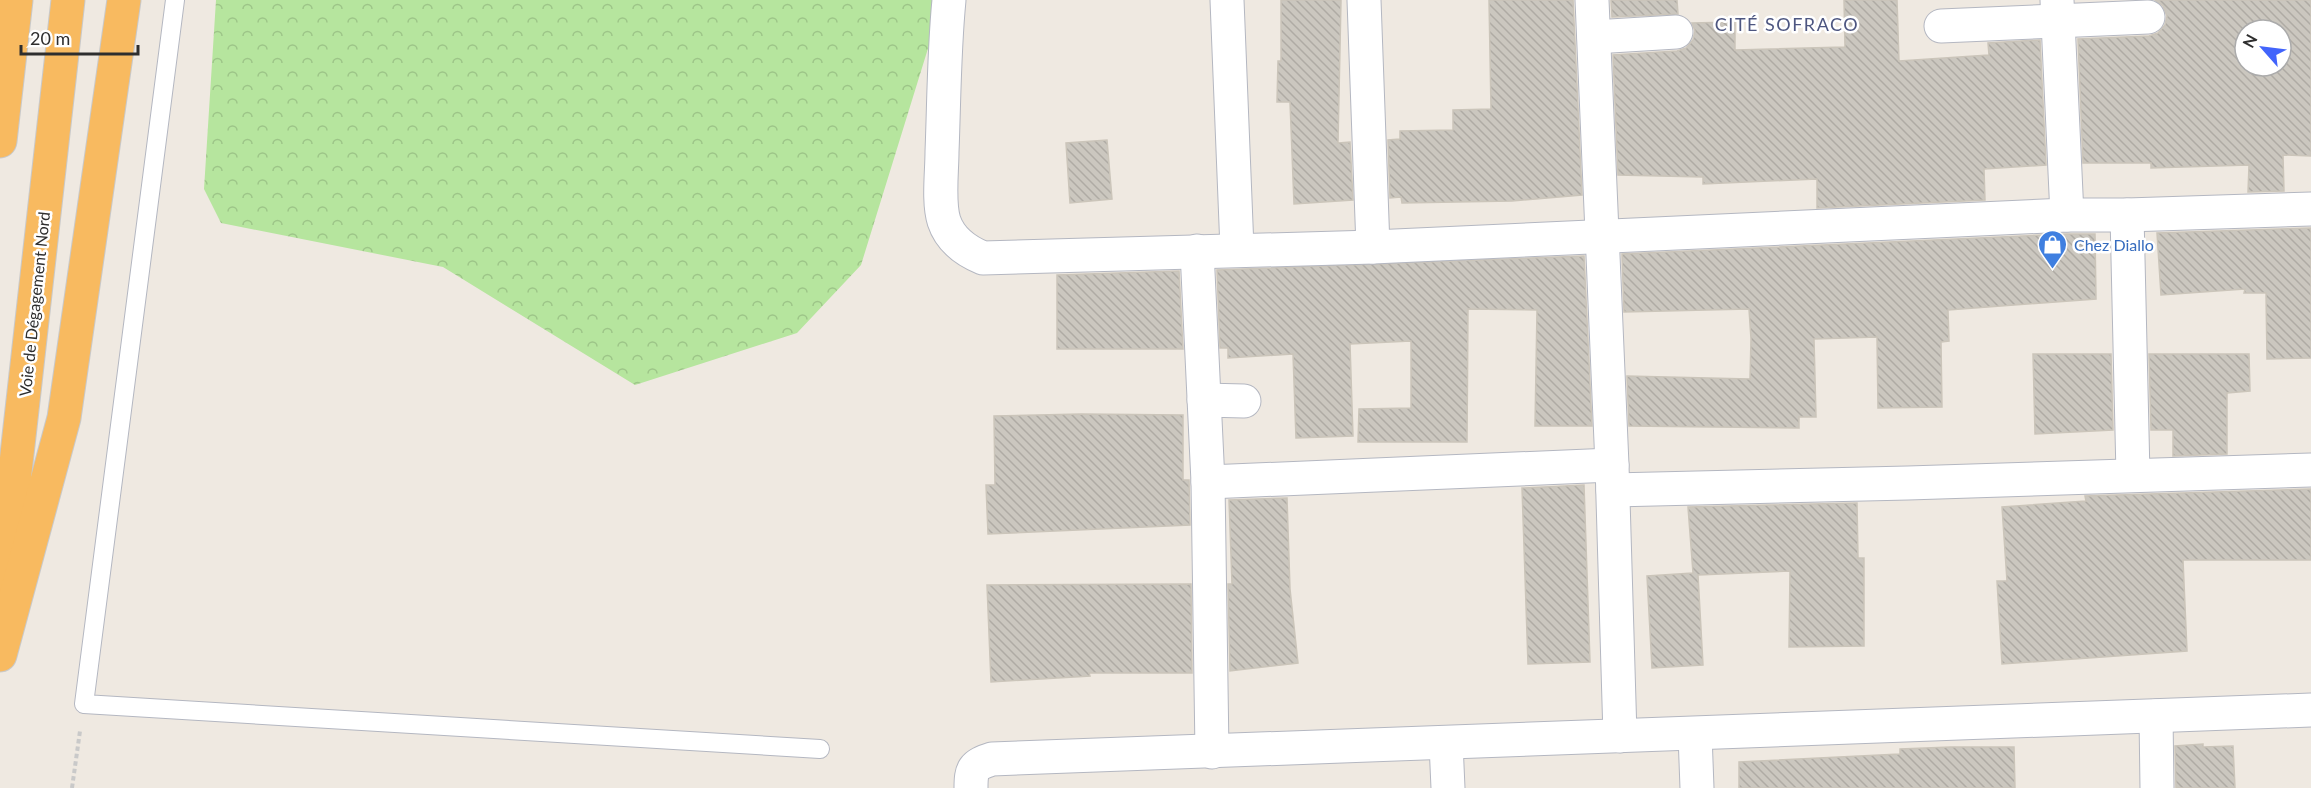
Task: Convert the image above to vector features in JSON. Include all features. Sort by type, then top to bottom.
[{"type":"highway","points":[[0,141],[16,0]]},
{"type":"highway","name":"Voie de Dégagement Nord","points":[[0,607],[68,0]]},
{"type":"highway","points":[[0,655],[64,418],[124,0]]},
{"type":"street","points":[[949,0],[945,31],[941,190],[944,221],[955,239],[968,252],[983,258],[1237,249],[1373,247],[2067,215],[2311,209]]},
{"type":"street","points":[[1227,0],[1237,249]]},
{"type":"street","points":[[1364,0],[1373,247]]},
{"type":"street","points":[[1592,0],[1613,477],[1620,736]]},
{"type":"street","points":[[1941,26],[2057,10],[2148,17]]},
{"type":"street","points":[[2057,10],[2067,215]]},
{"type":"street","points":[[1594,38],[1676,32]]},
{"type":"street","points":[[2127,215],[2133,475]]},
{"type":"street","points":[[1197,251],[1208,482],[1212,752]]},
{"type":"street","points":[[1204,400],[1244,401]]},
{"type":"street","points":[[1208,482],[1613,477],[1908,483],[2311,470]]},
{"type":"street","points":[[971,788],[971,774],[975,767],[992,759],[2311,710]]},
{"type":"street","points":[[2156,716],[2157,788]]},
{"type":"street","points":[[1695,734],[1697,788]]},
{"type":"street","points":[[1446,743],[1448,788]]},
{"type":"lane","points":[[176,0],[84,704],[820,749]]},
{"type":"path","points":[[72,788],[84,704]]},
{"type":"green space","points":[[216,0],[943,0],[861,265],[797,333],[635,385],[443,267],[221,223],[204,189]]},
{"type":"building","points":[[1281,0],[1341,0],[1338,143],[1350,142],[1353,200],[1294,204],[1290,102],[1277,102],[1278,61],[1281,61]]},
{"type":"building","points":[[1489,0],[1573,0],[1582,195],[1512,201],[1402,203],[1401,197],[1390,198],[1388,140],[1400,139],[1400,131],[1453,130],[1453,110],[1491,109]]},
{"type":"building","points":[[1611,0],[1677,0],[1678,14],[1612,17]]},
{"type":"building","points":[[1844,0],[1897,0],[1899,61],[1989,55],[1988,43],[2040,40],[2046,165],[1984,169],[1985,200],[1817,208],[1817,179],[1703,184],[1703,177],[1618,175],[1613,55],[1677,51],[1686,48],[1693,40],[1695,31],[1692,23],[1735,22],[1735,50],[1845,47]]},
{"type":"building","points":[[2155,0],[2311,0],[2311,156],[2283,155],[2284,191],[2248,192],[2249,165],[2151,168],[2151,163],[2083,163],[2078,39],[2149,36],[2158,33],[2165,25],[2167,16],[2163,6]]},
{"type":"building","points":[[1107,140],[1112,199],[1070,203],[1066,143]]},
{"type":"building","points":[[2311,228],[2311,358],[2267,359],[2266,293],[2244,293],[2245,289],[2161,295],[2157,233]]},
{"type":"building","points":[[2095,234],[2096,299],[1948,310],[1949,341],[1941,342],[1942,407],[1878,408],[1877,337],[1814,339],[1816,417],[1799,417],[1799,428],[1629,426],[1627,376],[1750,379],[1751,339],[1749,309],[1624,312],[1622,254]]},
{"type":"building","points":[[1584,256],[1592,426],[1535,426],[1537,310],[1468,309],[1467,442],[1358,442],[1359,409],[1411,408],[1411,341],[1350,344],[1353,436],[1296,438],[1293,354],[1228,358],[1228,348],[1220,348],[1217,270]]},
{"type":"building","points":[[1179,271],[1183,349],[1057,349],[1057,275]]},
{"type":"building","points":[[2033,354],[2111,354],[2113,430],[2035,434]]},
{"type":"building","points":[[2149,354],[2249,354],[2250,391],[2227,393],[2227,454],[2173,456],[2173,430],[2151,430]]},
{"type":"building","points":[[1183,415],[1183,480],[1189,480],[1190,525],[988,534],[986,485],[995,485],[994,416]]},
{"type":"building","points":[[1584,485],[1590,662],[1528,664],[1522,488]]},
{"type":"building","points":[[2311,489],[2311,560],[2183,560],[2187,651],[2002,664],[1997,581],[2007,581],[2002,507],[2086,501],[2085,496]]},
{"type":"building","points":[[1287,498],[1290,589],[1298,663],[1230,671],[1228,584],[1232,584],[1229,500]]},
{"type":"building","points":[[1857,503],[1858,558],[1864,558],[1864,646],[1789,647],[1790,571],[1698,575],[1703,665],[1652,668],[1647,576],[1693,573],[1688,507]]},
{"type":"building","points":[[1191,584],[1192,673],[1089,673],[1090,676],[991,682],[987,585]]},
{"type":"building","points":[[2203,744],[2203,747],[2233,746],[2235,788],[2176,788],[2175,746]]},
{"type":"building","points":[[2014,747],[2015,788],[1739,788],[1739,762],[1900,754],[1900,749]]},
{"type":"place","name":"Chez Diallo","points":[[2053,270]]},
{"type":"district","name":"CITÉ SOFRACO","points":[[1787,24]]}]
